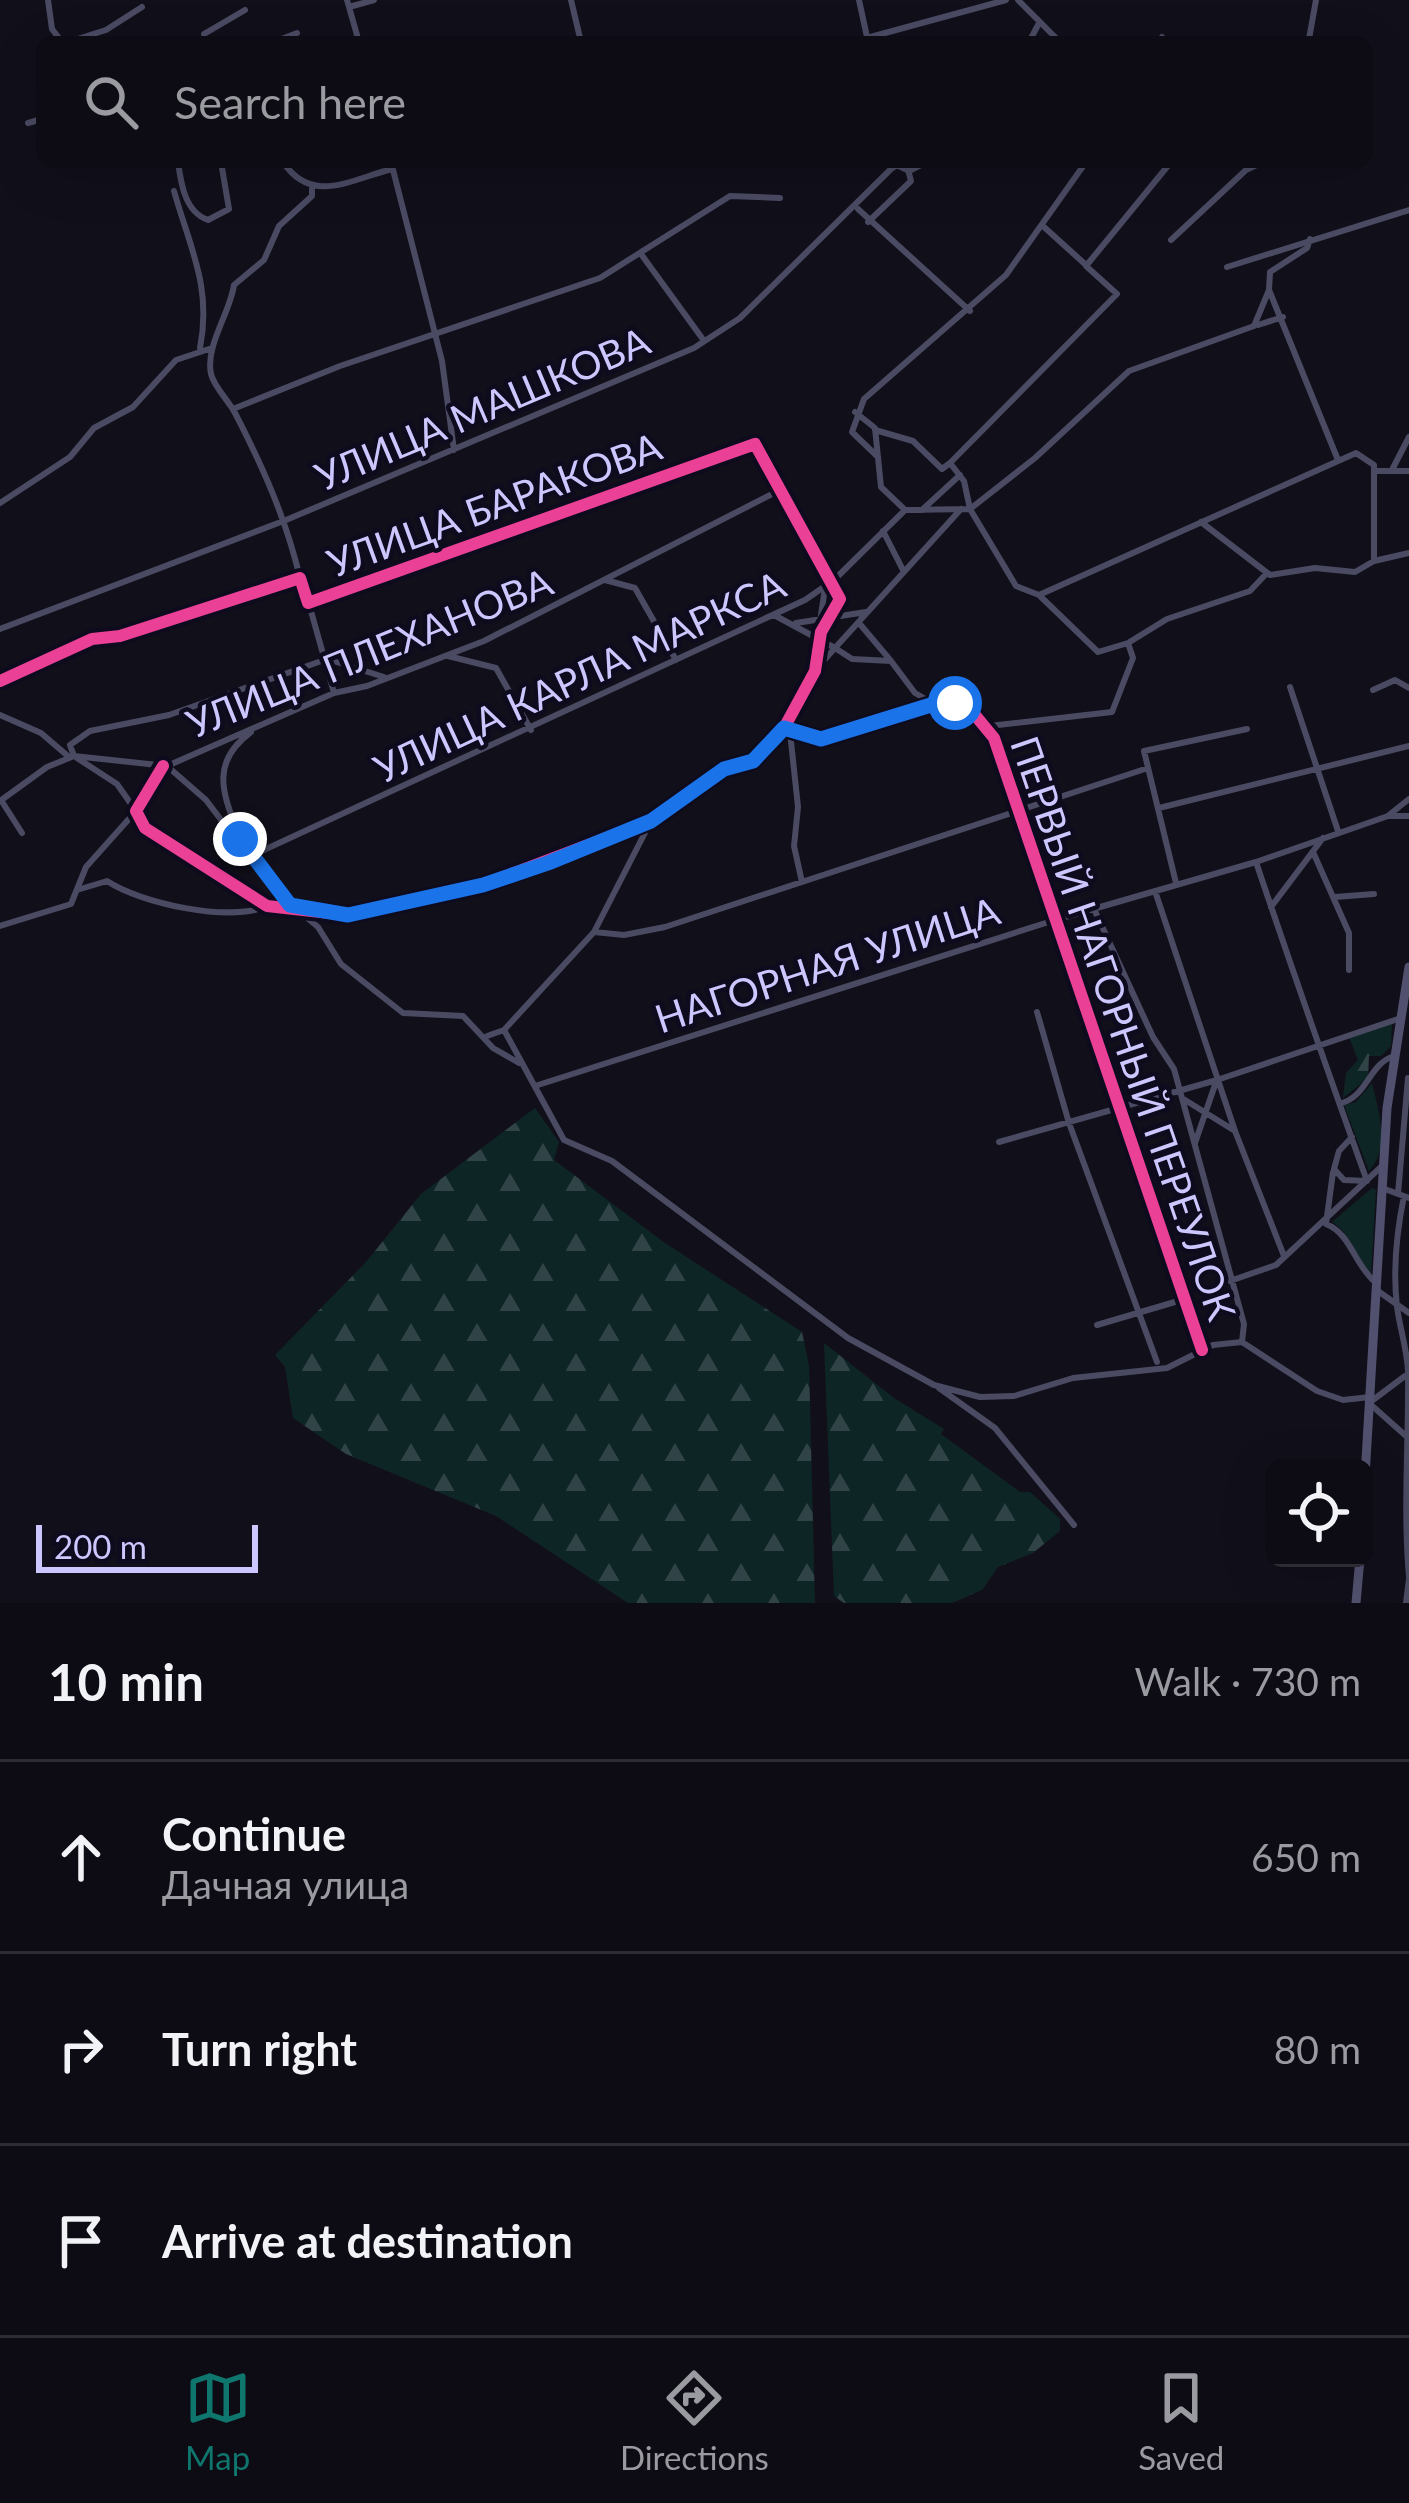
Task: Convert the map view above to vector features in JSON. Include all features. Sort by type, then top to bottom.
[{"type":"main road","points":[[1366,1459],[1382,1166],[1409,967]]},
{"type":"main road","points":[[1356,1603],[1359,1567]]},
{"type":"street","points":[[48,0],[52,29],[59,36]]},
{"type":"street","points":[[357,36],[348,3],[374,0]]},
{"type":"street","points":[[571,0],[580,36]]},
{"type":"street","points":[[859,0],[867,36]]},
{"type":"street","points":[[967,0],[968,13]]},
{"type":"street","points":[[883,36],[1006,0]]},
{"type":"street","points":[[1018,0],[1052,36]]},
{"type":"street","points":[[1310,36],[1316,0]]},
{"type":"street","points":[[86,36],[106,30],[142,7]]},
{"type":"street","points":[[205,36],[245,10]]},
{"type":"street","points":[[1032,36],[1038,25]]},
{"type":"street","points":[[289,36],[297,33]]},
{"type":"street","points":[[28,123],[36,120]]},
{"type":"street","points":[[179,168],[188,204],[196,216],[208,220],[229,209],[231,198],[222,168]]},
{"type":"street","points":[[288,168],[299,183],[313,189]]},
{"type":"street","points":[[300,578],[286,520],[233,409],[211,376],[212,348],[230,315],[234,285],[264,260],[279,226],[313,189],[381,168]]},
{"type":"street","points":[[392,168],[435,335],[454,450]]},
{"type":"street","name":"УЛИЦА МАШКОВА","points":[[0,629],[286,520],[694,348],[702,338],[740,318],[838,216],[857,208],[892,168]]},
{"type":"street","points":[[868,222],[911,182],[908,168]]},
{"type":"street","points":[[878,457],[854,436],[855,412],[970,311],[1044,227],[1082,168]]},
{"type":"street","points":[[1086,266],[1166,168]]},
{"type":"street","points":[[1172,240],[1250,168]]},
{"type":"street","points":[[174,190],[188,246],[204,279],[207,314],[200,348]]},
{"type":"street","points":[[233,409],[600,278],[730,196],[780,198]]},
{"type":"street","points":[[857,208],[970,311]]},
{"type":"street","points":[[1227,267],[1409,210]]},
{"type":"street","points":[[855,412],[875,430],[914,441],[942,470],[950,463],[1117,295],[1044,227]]},
{"type":"street","points":[[1254,326],[1269,290],[1270,272],[1306,248],[1310,239]]},
{"type":"street","points":[[641,254],[702,338]]},
{"type":"street","points":[[1269,290],[1338,460]]},
{"type":"street","points":[[77,890],[107,881],[127,896],[182,909],[246,911],[290,905],[348,915],[483,885],[651,821],[724,769],[753,761],[787,729],[815,671],[903,570],[966,509],[1035,458],[1129,371],[1283,317]]},
{"type":"street","points":[[0,503],[70,457],[94,428],[133,407],[176,360],[200,348],[212,348]]},
{"type":"street","points":[[875,430],[881,487],[905,510],[966,509]]},
{"type":"street","points":[[1393,468],[1409,437]]},
{"type":"street","name":"УЛИЦА БАРАКОВА","points":[[0,681],[92,639],[120,636],[300,578],[308,603],[755,444],[782,489]]},
{"type":"street","points":[[1039,595],[1355,453],[1368,457],[1376,471],[1370,522],[1374,561]]},
{"type":"street","points":[[950,463],[960,475],[966,509],[1016,586],[1039,595],[1098,652],[1128,643],[1167,619],[1250,591],[1267,574],[1315,568],[1354,572],[1374,561],[1409,553]]},
{"type":"street","points":[[1376,471],[1409,471]]},
{"type":"street","points":[[920,512],[960,475]]},
{"type":"street","points":[[782,489],[848,611],[915,693],[934,704]]},
{"type":"street","name":"УЛИЦА ПЛЕХАНОВА","points":[[165,766],[334,693],[502,633],[782,489]]},
{"type":"street","name":"УЛИЦА КАРЛА МАРКСА","points":[[253,855],[774,615],[830,583],[905,510]]},
{"type":"street","points":[[1201,522],[1267,574]]},
{"type":"street","points":[[883,530],[903,570]]},
{"type":"street","points":[[605,580],[635,588],[676,660]]},
{"type":"street","points":[[821,632],[830,583]]},
{"type":"street","points":[[815,671],[817,643],[840,599]]},
{"type":"street","points":[[308,603],[334,693]]},
{"type":"street","points":[[793,623],[848,611],[866,613]]},
{"type":"street","points":[[774,615],[852,659],[891,661]]},
{"type":"street","points":[[787,729],[821,739],[934,704],[955,703],[989,726],[1112,712],[1132,658],[1128,643]]},
{"type":"street","points":[[444,656],[496,668],[531,730]]},
{"type":"street","points":[[71,757],[70,745],[90,730],[170,715],[327,659],[357,664],[385,678]]},
{"type":"street","points":[[1373,690],[1395,680],[1409,688]]},
{"type":"street","points":[[1290,687],[1339,833]]},
{"type":"street","points":[[0,715],[40,733],[116,784],[145,828],[267,906]]},
{"type":"street","points":[[240,839],[223,796],[223,767],[229,752],[260,725]]},
{"type":"street","name":"ПЕРВЫЙ НАГОРНЫЙ ПЕРЕУЛОК","points":[[989,726],[1202,1350]]},
{"type":"street","points":[[787,729],[798,807],[794,846],[802,882]]},
{"type":"street","points":[[1176,883],[1144,751],[1247,729]]},
{"type":"street","points":[[1159,808],[1409,746]]},
{"type":"street","points":[[22,833],[1,801],[71,757],[165,766],[240,839],[290,905],[318,927],[341,964],[403,1012],[463,1016],[487,1036],[493,1048],[520,1063]]},
{"type":"street","points":[[0,926],[71,904],[101,851],[136,811],[165,766]]},
{"type":"street","points":[[594,932],[624,935],[665,927],[1148,768]]},
{"type":"street","points":[[1388,816],[1409,799]]},
{"type":"street","name":"НАГОРНАЯ УЛИЦА","points":[[538,1085],[1055,920],[1256,862],[1388,816],[1409,816]]},
{"type":"street","points":[[487,1036],[504,1030],[594,932],[651,821]]},
{"type":"street","points":[[1271,908],[1323,838]]},
{"type":"street","points":[[1313,852],[1348,933],[1349,970]]},
{"type":"street","points":[[1256,862],[1367,1181]]},
{"type":"street","points":[[1155,890],[1217,1080],[1284,1256]]},
{"type":"street","points":[[1334,897],[1374,894]]},
{"type":"street","points":[[1094,909],[1153,1037],[1167,1052],[1244,1324],[1242,1342]]},
{"type":"street","points":[[1036,1012],[1069,1123],[1156,1362]]},
{"type":"street","points":[[999,1142],[1181,1094],[1401,1018]]},
{"type":"street","points":[[504,1030],[564,1140],[575,1149],[612,1161],[848,1338],[938,1386],[995,1428],[1074,1525]]},
{"type":"street","points":[[1342,1103],[1355,1098],[1380,1060],[1395,1056]]},
{"type":"street","points":[[1406,1603],[1409,1373],[1396,1304],[1400,1254],[1396,1234],[1404,1196],[1409,1077]]},
{"type":"street","points":[[1193,1146],[1217,1080]]},
{"type":"street","points":[[1181,1094],[1235,1131]]},
{"type":"street","points":[[1200,1127],[1218,1120]]},
{"type":"street","points":[[1326,1224],[1339,1151],[1352,1137]]},
{"type":"street","points":[[1230,1281],[1276,1265],[1326,1224],[1382,1166]]},
{"type":"street","points":[[1334,1168],[1344,1180],[1367,1181]]},
{"type":"street","points":[[1382,1188],[1404,1196]]},
{"type":"street","points":[[1326,1224],[1346,1237],[1358,1267],[1375,1286],[1409,1313]]},
{"type":"street","points":[[1097,1325],[1184,1299]]},
{"type":"street","points":[[938,1386],[980,1397],[1014,1396],[1083,1376],[1167,1369],[1202,1350],[1242,1342],[1317,1391],[1342,1400],[1370,1400],[1409,1373]]},
{"type":"street","points":[[1370,1400],[1409,1438]]},
{"type":"green space","points":[[1392,1023],[1391,1046],[1381,1056],[1369,1056],[1368,1078],[1343,1098],[1346,1073],[1358,1060],[1349,1037]]},
{"type":"green space","points":[[1372,1083],[1381,1139],[1369,1171],[1344,1105],[1356,1102]]},
{"type":"green space","points":[[535,1108],[559,1142],[554,1160],[665,1243],[802,1332],[809,1365],[815,1603],[628,1603],[496,1516],[346,1454],[293,1418],[285,1367],[275,1355],[366,1262],[421,1194]]},
{"type":"green space","points":[[1372,1188],[1376,1190],[1371,1275],[1332,1222]]},
{"type":"green space","points":[[824,1343],[894,1398],[944,1429],[941,1434],[1020,1492],[1030,1492],[1060,1519],[1060,1531],[1033,1553],[998,1567],[982,1590],[952,1603],[844,1603],[834,1596]]},
{"type":"cycle path","points":[[0,681],[92,639],[120,636],[300,578],[308,603],[755,444],[840,599],[821,632],[815,671],[784,728]]},
{"type":"cycle path","points":[[163,766],[136,811],[145,828],[267,906],[348,915],[483,885],[651,821],[724,769],[753,761],[784,728],[821,739],[934,704],[970,709],[994,738],[1202,1350]]},
{"type":"route","points":[[240,839],[275,892],[290,905],[326,915],[348,915],[483,885],[651,821],[724,769],[753,761],[784,728],[821,739],[934,704],[955,703]]}]
